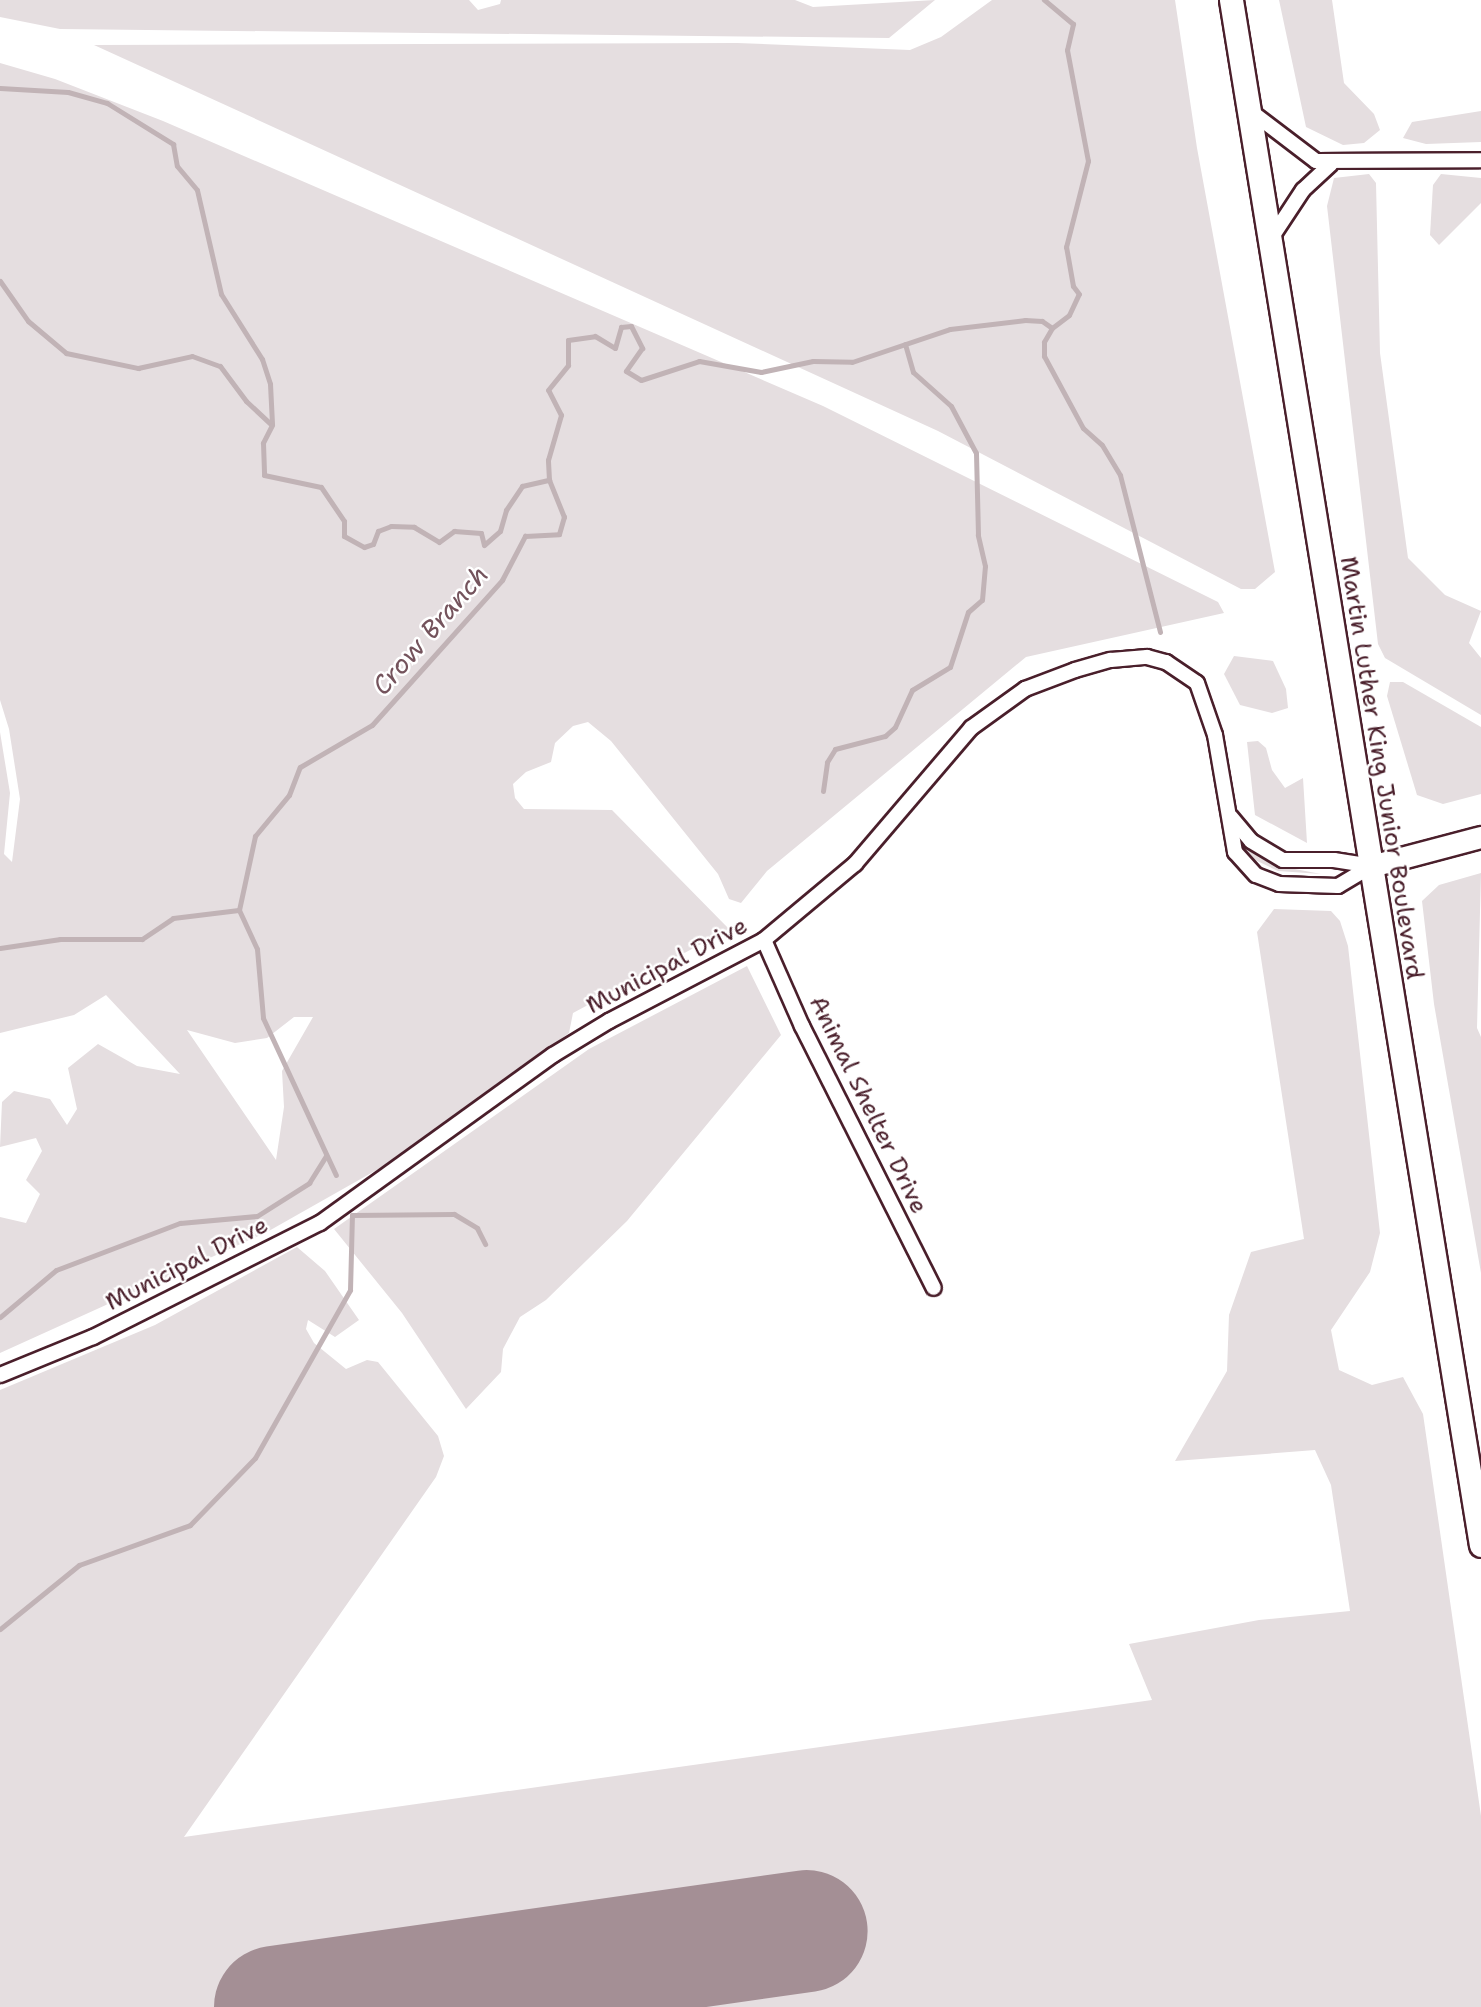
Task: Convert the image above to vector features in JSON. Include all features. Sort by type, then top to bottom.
[{"type":"main road","name":"Martin Luther King Junior Boulevard","points":[[1231,0],[1481,1545]]},
{"type":"street","points":[[1249,110],[1296,150],[1331,164],[1394,158],[1481,160]]},
{"type":"street","points":[[1270,240],[1303,190],[1331,164]]},
{"type":"street","name":"Municipal Drive","points":[[0,1375],[93,1337],[320,1223],[553,1055],[609,1021],[764,940],[855,864],[971,728],[1026,689],[1111,660],[1147,657],[1166,662],[1197,683],[1216,735],[1235,852],[1241,863],[1279,884],[1339,886],[1371,866]]},
{"type":"street","points":[[1230,816],[1251,841],[1283,860],[1334,860],[1371,866],[1481,837]]},
{"type":"street","name":"Animal Shelter Drive","points":[[764,940],[802,1027],[934,1288]]},
{"type":"shaded area","points":[[0,0],[469,0],[478,10],[500,4],[501,0],[795,0],[813,7],[935,0],[889,38],[60,29],[0,17]]},
{"type":"shaded area","points":[[992,0],[1175,0],[1197,148],[1275,572],[1255,589],[1241,589],[938,431],[94,45],[737,43],[910,50],[941,37]]},
{"type":"shaded area","points":[[1279,0],[1332,0],[1344,83],[1374,114],[1380,130],[1364,143],[1343,145],[1306,127]]},
{"type":"shaded area","points":[[0,63],[55,79],[163,121],[823,406],[1218,602],[1224,613],[1026,657],[767,871],[741,903],[729,899],[718,874],[611,741],[588,722],[573,726],[555,743],[551,762],[526,772],[513,784],[515,798],[524,809],[612,810],[729,929],[573,1013],[569,1033],[403,1155],[267,1232],[0,1353],[0,1217],[26,1223],[40,1194],[26,1180],[42,1151],[36,1138],[0,1147],[2,1102],[14,1091],[50,1099],[67,1125],[77,1109],[68,1068],[98,1044],[137,1066],[180,1074],[106,995],[74,1015],[0,1033],[0,732],[10,793],[4,854],[12,862],[20,799],[9,729],[0,700]],"holes":[[[294,1017],[313,1017],[282,1071],[284,1107],[276,1160],[187,1030],[235,1043],[267,1038]]]},
{"type":"shaded area","points":[[1481,111],[1481,142],[1426,144],[1403,138],[1412,122]]},
{"type":"shaded area","points":[[1369,174],[1376,183],[1380,353],[1408,558],[1445,595],[1481,611],[1469,643],[1481,658],[1481,715],[1385,658],[1378,644],[1327,206],[1334,178]]},
{"type":"shaded area","points":[[1441,174],[1481,178],[1481,203],[1439,245],[1430,235],[1433,185]]},
{"type":"shaded area","points":[[1234,656],[1273,661],[1286,689],[1288,708],[1272,713],[1240,705],[1224,674]]},
{"type":"shaded area","points":[[1390,682],[1403,682],[1481,727],[1481,794],[1443,804],[1417,795],[1387,696]]},
{"type":"shaded area","points":[[1258,741],[1266,748],[1272,770],[1285,788],[1303,778],[1307,843],[1255,815],[1247,742]]},
{"type":"shaded area","points":[[1247,846],[1279,866],[1321,874],[1278,871],[1253,859],[1242,848]]},
{"type":"shaded area","points":[[1481,873],[1477,1028],[1481,1037],[1481,1273],[1434,1004],[1422,901],[1439,885]]},
{"type":"shaded area","points":[[1274,909],[1331,911],[1340,921],[1348,946],[1380,1233],[1370,1272],[1331,1330],[1339,1370],[1372,1385],[1403,1377],[1423,1414],[1481,1816],[1481,2007],[0,2007],[0,1390],[155,1325],[297,1247],[325,1271],[359,1320],[335,1337],[308,1320],[306,1329],[314,1343],[346,1369],[367,1360],[378,1362],[438,1436],[444,1456],[436,1477],[184,1837],[1152,1700],[1129,1644],[1259,1620],[1350,1611],[1331,1485],[1315,1450],[1175,1461],[1227,1371],[1229,1315],[1251,1252],[1304,1239],[1257,932]]},
{"type":"shaded area","points":[[747,966],[781,1035],[627,1221],[546,1300],[520,1317],[503,1349],[501,1372],[466,1409],[402,1313],[334,1229],[589,1049]]},
{"type":"waterway","name":"Crow Branch","points":[[0,948],[60,939],[142,939],[173,918],[239,910],[255,836],[289,795],[300,767],[372,725],[502,580],[525,536],[559,534],[564,517],[549,480],[548,460],[561,415],[548,390],[568,365],[568,340],[595,336],[615,348],[621,327],[631,326],[642,348],[626,371],[641,380],[699,361],[761,372],[813,361],[852,362],[950,329],[1025,320],[1042,321],[1052,328],[1069,315],[1079,294],[1073,286],[1066,247],[1088,161],[1067,50],[1073,24],[1044,0]]},
{"type":"waterway","points":[[0,88],[68,92],[107,103],[173,144],[177,166],[197,190],[221,294],[262,359],[270,384],[272,424]]},
{"type":"waterway","points":[[0,281],[28,321],[66,353],[138,368],[192,356],[220,366],[246,401],[272,425],[263,443],[264,475],[321,487],[344,521],[344,536],[364,547],[373,544],[378,531],[391,526],[414,527],[439,542],[454,531],[481,533],[484,545],[500,531],[506,510],[522,486],[549,480]]},
{"type":"waterway","points":[[1052,328],[1044,342],[1044,356],[1083,428],[1102,445],[1120,475],[1160,632]]},
{"type":"waterway","points":[[823,791],[827,762],[835,749],[885,736],[895,727],[912,690],[950,667],[968,612],[982,600],[985,566],[978,535],[976,453],[951,406],[913,372],[905,344]]},
{"type":"waterway","points":[[239,910],[257,949],[263,1018],[336,1175]]},
{"type":"waterway","points":[[0,1317],[56,1270],[180,1223],[257,1216],[309,1183],[326,1156]]},
{"type":"waterway","points":[[0,1629],[79,1565],[190,1525],[255,1458],[350,1290],[352,1215],[454,1214],[477,1228],[485,1244]]},
{"type":"taxiway","points":[[419,1986],[422,2007]]},
{"type":"runway","points":[[275,2007],[807,1931]]}]
